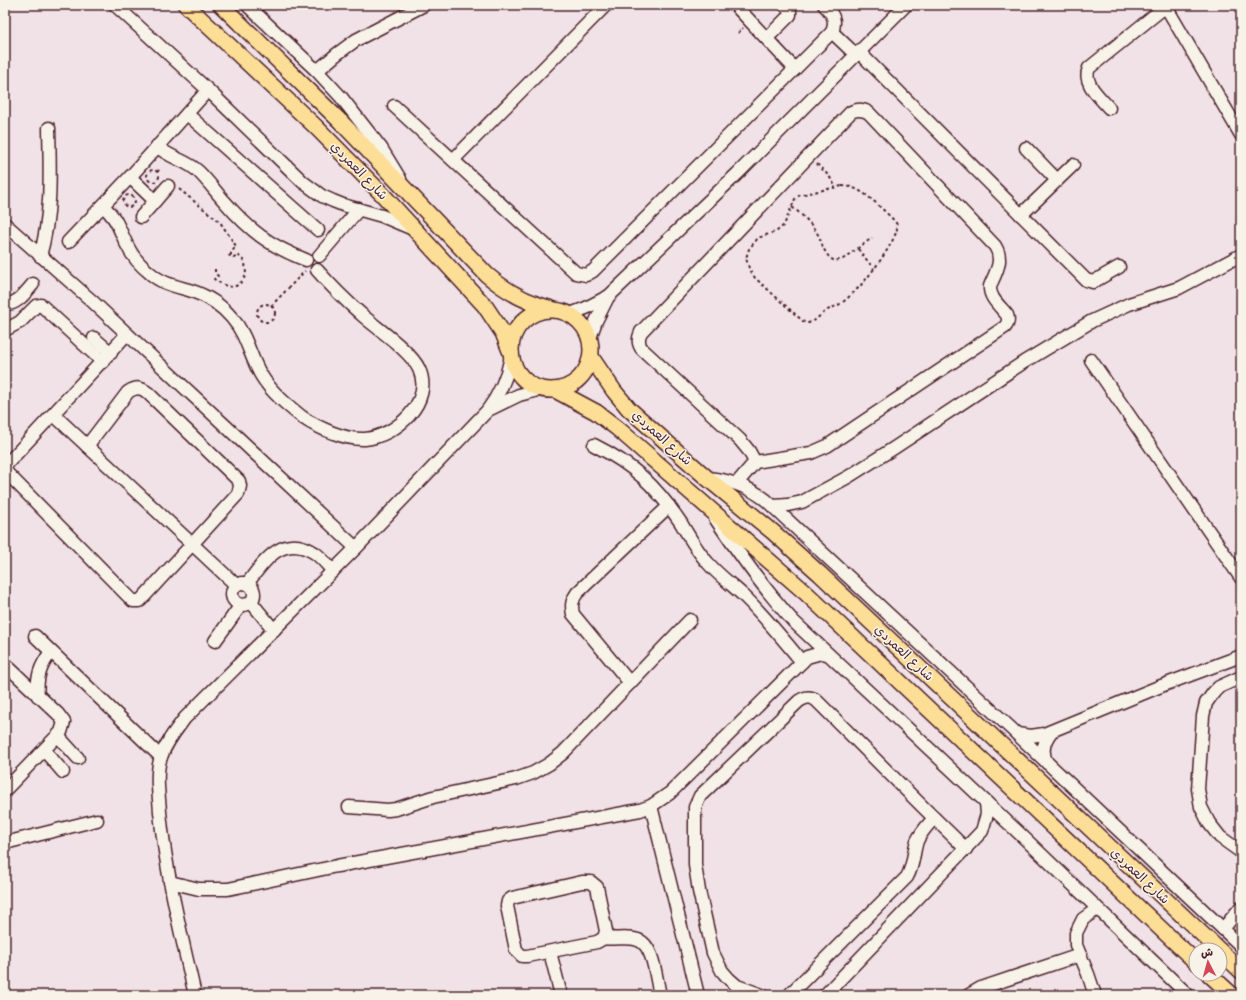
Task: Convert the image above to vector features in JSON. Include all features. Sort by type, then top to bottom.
[{"type":"main road","name":"شارع العمردي","points":[[186,5],[321,132],[376,188],[485,306],[503,333],[511,355]]},
{"type":"main road","name":"شارع العمردي","points":[[221,5],[303,84],[403,186],[478,267],[492,279],[517,296],[540,306],[552,309]]},
{"type":"main road","points":[[552,309],[570,314],[583,324],[590,338],[591,357],[586,371],[576,382],[562,389],[548,390],[534,387],[522,378],[516,371],[511,355],[513,337],[522,322],[535,313],[552,309]]},
{"type":"main road","name":"شارع العمردي","points":[[591,357],[614,391],[629,409],[707,478],[773,532],[820,574],[1209,942]]},
{"type":"main road","name":"شارع العمردي","points":[[548,390],[596,412],[707,506],[811,598],[1188,954]]},
{"type":"main road","name":"شارع العمردي","points":[[1228,959],[1241,971]]},
{"type":"main road","points":[[1218,982],[1232,995]]},
{"type":"street","points":[[115,5],[208,90],[303,182],[322,196],[333,201],[382,216],[415,231]]},
{"type":"street","points":[[247,5],[317,71],[341,97],[381,148],[403,186]]},
{"type":"street","points":[[317,71],[356,40],[424,5]]},
{"type":"street","points":[[453,160],[606,5]]},
{"type":"street","points":[[767,38],[790,15],[790,10],[785,5]]},
{"type":"street","points":[[394,106],[576,274],[586,275],[593,271],[832,32],[834,18],[832,13],[824,5]]},
{"type":"street","points":[[570,314],[609,296],[743,168],[906,5]]},
{"type":"street","points":[[1109,108],[1088,80],[1086,74],[1089,68],[1165,5],[1241,135]]},
{"type":"street","points":[[740,6],[795,69]]},
{"type":"street","points":[[832,32],[857,54],[1088,282],[1095,282],[1119,267]]},
{"type":"street","points":[[68,242],[130,177],[208,90]]},
{"type":"street","points":[[737,483],[755,462],[811,453],[827,446],[1005,327],[1008,321],[1007,315],[992,297],[990,290],[990,286],[999,264],[999,254],[995,246],[869,113],[860,110],[851,112],[641,332],[639,338],[639,344],[642,350],[740,440],[749,451],[755,462]]},
{"type":"street","points":[[186,114],[318,230]]},
{"type":"street","points":[[40,256],[46,236],[50,182],[48,128]]},
{"type":"street","points":[[103,206],[118,223],[128,247],[148,272],[162,282],[193,291],[208,298],[221,307],[232,318],[242,331],[260,374],[268,386],[306,420],[331,432],[363,439],[376,437],[398,426],[415,409],[420,399],[422,377],[415,362],[310,266],[254,232],[236,215],[199,172],[189,164],[166,154],[157,146]]},
{"type":"street","points":[[1026,148],[1057,180]]},
{"type":"street","points":[[1021,215],[1073,165]]},
{"type":"street","points":[[130,177],[155,201]]},
{"type":"street","points":[[141,217],[168,186]]},
{"type":"street","points":[[310,266],[312,255],[319,256],[359,209]]},
{"type":"street","points":[[5,224],[127,334],[356,548]]},
{"type":"street","points":[[773,506],[802,502],[848,477],[894,448],[979,390],[1074,331],[1123,307],[1185,285],[1241,255]]},
{"type":"street","points":[[5,304],[12,304],[16,302],[33,284]]},
{"type":"street","points":[[590,338],[598,316],[609,296]]},
{"type":"street","points":[[5,330],[20,322],[36,306],[41,305],[107,357]]},
{"type":"street","points":[[5,466],[127,334]]},
{"type":"street","points":[[94,338],[107,357]]},
{"type":"street","points":[[195,995],[170,882],[158,787],[158,770],[161,757],[169,740],[185,718],[356,548],[487,411],[499,394],[503,385],[511,355]]},
{"type":"street","points":[[1091,360],[1241,578]]},
{"type":"street","points":[[5,471],[136,602],[142,599],[238,494],[240,486],[239,481],[144,389],[138,388],[128,392],[87,446]]},
{"type":"street","points":[[487,411],[513,397],[548,390]]},
{"type":"street","points":[[54,414],[192,545],[242,584],[252,587],[254,597],[246,604],[215,641]]},
{"type":"street","points":[[594,445],[615,455],[635,469],[652,485],[669,506],[693,544],[708,563],[746,598],[783,638],[802,662]]},
{"type":"street","points":[[707,478],[727,480],[737,483],[757,493],[773,506],[1241,946]]},
{"type":"street","points":[[794,526],[795,513],[802,502]]},
{"type":"street","points":[[630,683],[573,614],[571,607],[572,599],[576,593],[669,506]]},
{"type":"street","points":[[707,506],[771,596],[805,632],[1188,995]]},
{"type":"street","points":[[274,630],[246,604],[237,603],[233,599],[233,589],[242,584],[270,554],[279,549],[289,547],[298,546],[308,549],[317,554],[333,571]]},
{"type":"street","points":[[349,807],[388,810],[396,809],[433,797],[516,779],[533,773],[549,764],[563,753],[690,620]]},
{"type":"street","points":[[802,662],[806,647],[805,632]]},
{"type":"street","points":[[35,636],[161,757]]},
{"type":"street","points":[[38,696],[37,684],[39,672],[51,652]]},
{"type":"street","points":[[170,882],[199,888],[228,889],[337,866],[640,810],[651,806],[670,793],[807,657],[821,653],[828,654]]},
{"type":"street","points":[[1017,734],[1031,736],[1051,732],[1167,684],[1241,656]]},
{"type":"street","points":[[5,664],[62,718],[64,728],[62,732],[5,790]]},
{"type":"street","points":[[1241,677],[1219,687],[1206,703],[1203,716],[1198,789],[1201,807],[1209,823],[1220,837],[1241,852]]},
{"type":"street","points":[[762,995],[737,986],[729,980],[717,963],[699,891],[695,865],[695,807],[700,796],[799,701],[804,698],[812,698],[816,700],[966,849]]},
{"type":"street","points":[[1047,763],[1043,749],[1045,740],[1051,732]]},
{"type":"street","points":[[58,736],[78,758]]},
{"type":"street","points":[[44,750],[63,772]]},
{"type":"street","points":[[825,995],[982,831],[985,826],[987,814],[986,802]]},
{"type":"street","points":[[651,806],[698,995]]},
{"type":"street","points":[[789,995],[907,877],[913,862],[917,841],[934,818]]},
{"type":"street","points":[[5,843],[96,820]]},
{"type":"street","points":[[982,831],[994,825],[1008,823]]},
{"type":"street","points":[[604,938],[606,931],[597,887],[591,882],[582,882],[510,899],[507,903],[516,950],[519,954],[527,956],[550,952],[596,942],[604,938],[631,938],[639,940],[650,951],[660,995]]},
{"type":"street","points":[[1223,929],[1241,907]]},
{"type":"street","points":[[1095,995],[1076,944],[1076,933],[1078,926],[1083,919],[1097,908]]},
{"type":"street","points":[[550,952],[560,995]]},
{"type":"street","points":[[969,995],[981,988],[1080,955]]},
{"type":"path","points":[[808,157],[829,176],[836,187]]},
{"type":"path","points":[[157,172],[160,168]]},
{"type":"path","points":[[151,170],[157,172],[160,178],[155,182],[149,181],[147,178],[149,172],[151,170]]},
{"type":"path","points":[[168,186],[178,188],[220,222],[236,246],[231,252],[231,255],[227,257]]},
{"type":"path","points":[[847,186],[860,191],[879,206],[896,223],[897,228],[894,237],[874,269],[858,288],[840,304],[825,311],[811,323],[802,322],[755,278],[749,268],[746,258],[748,249],[758,238],[777,230],[784,225],[792,208],[796,199],[800,195],[847,186]]},
{"type":"path","points":[[129,195],[134,197],[136,202],[133,207],[130,208],[125,206],[122,202],[124,197],[129,195]]},
{"type":"path","points":[[122,209],[125,206]]},
{"type":"path","points":[[792,208],[806,218],[815,230],[825,251],[831,259],[835,261],[843,259],[872,238]]},
{"type":"path","points":[[858,248],[874,269]]},
{"type":"path","points":[[215,269],[215,273],[218,276],[214,279],[222,285],[228,287],[240,284],[246,274],[245,262],[238,255],[234,258],[231,255]]},
{"type":"path","points":[[272,306],[310,266]]},
{"type":"path","points":[[267,304],[272,306],[275,315],[273,319],[269,322],[260,321],[257,317],[259,308],[267,304]]}]
